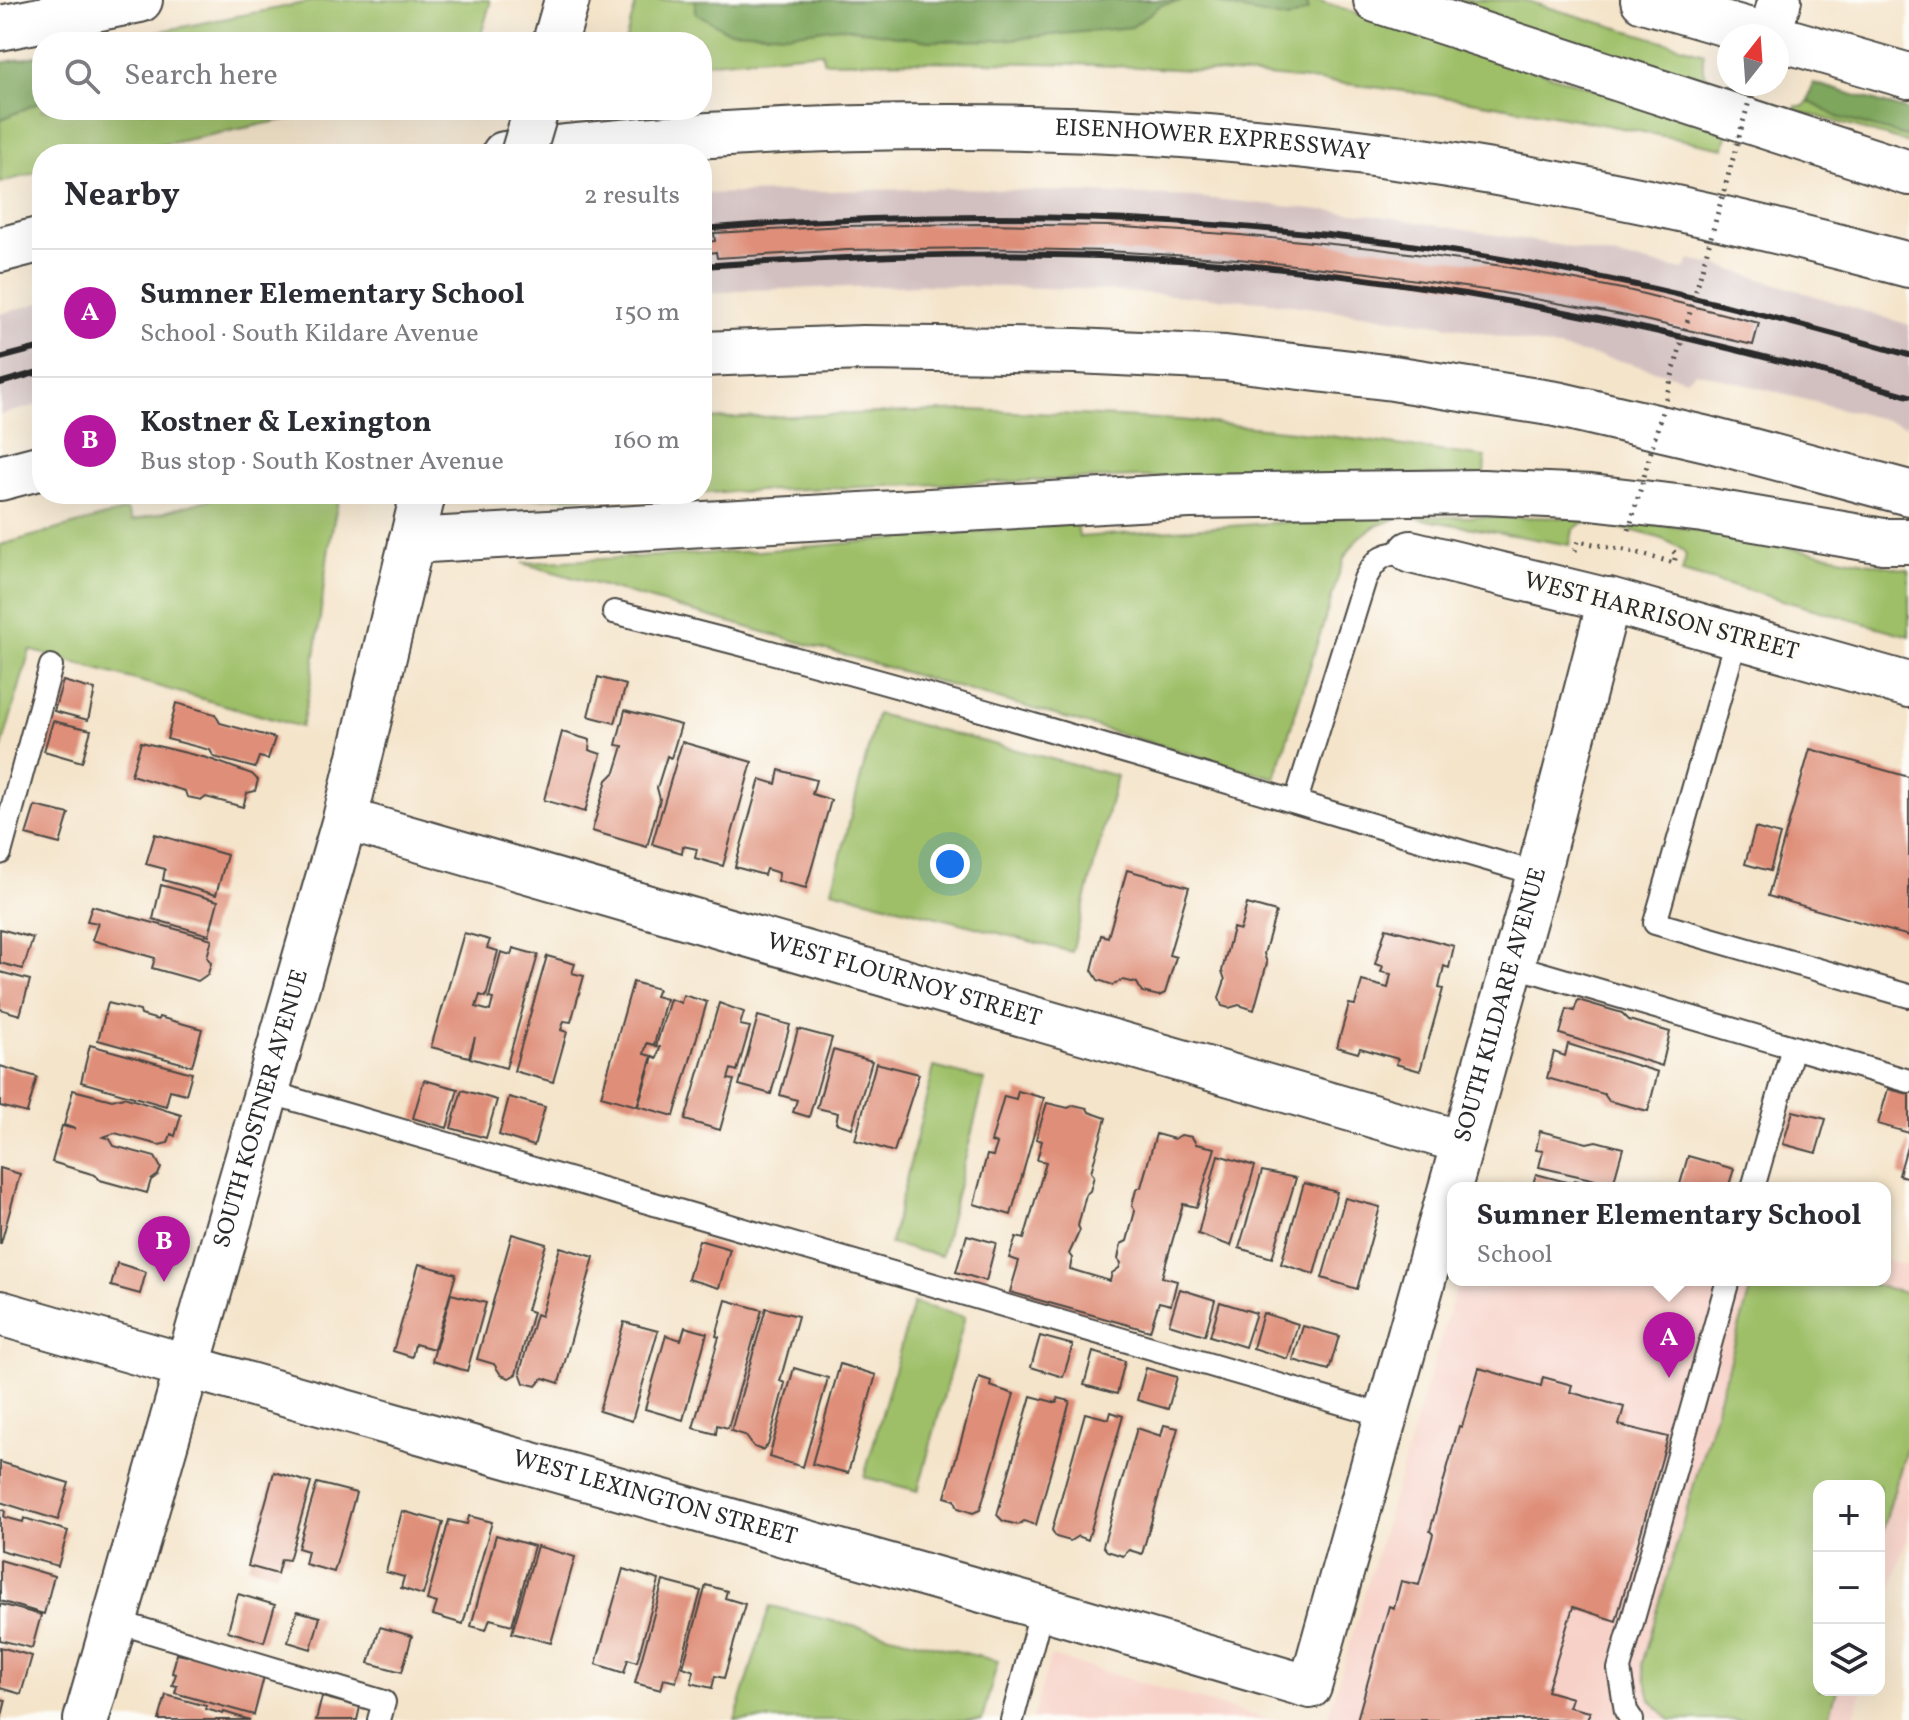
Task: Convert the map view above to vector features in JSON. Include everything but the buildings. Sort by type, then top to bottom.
[{"type":"main road","points":[[0,28],[140,0]]},
{"type":"main road","points":[[558,32],[567,0]]},
{"type":"main road","points":[[1376,0],[1909,173]]},
{"type":"main road","points":[[1643,0],[1727,24]]},
{"type":"main road","points":[[1789,41],[1909,76]]},
{"type":"main road","points":[[526,144],[533,120]]},
{"type":"main road","name":"EISENHOWER EXPRESSWAY","points":[[590,144],[813,128],[964,128],[1128,132],[1280,144],[1447,165],[1614,194],[1800,236],[1909,265]]},
{"type":"main road","points":[[0,250],[32,242]]},
{"type":"main road","points":[[712,354],[863,348],[1076,351],[1225,358],[1363,374],[1556,404],[1707,439],[1909,493]]},
{"type":"main road","points":[[0,478],[32,470]]},
{"type":"main road","points":[[411,541],[1189,496],[1483,492],[1650,503],[1883,541],[1909,541]]},
{"type":"main road","name":"SOUTH KOSTNER AVENUE","points":[[86,1720],[345,819],[420,504]]},
{"type":"main road","name":"WEST HARRISON STREET","points":[[1609,600],[1909,685]]},
{"type":"main road","name":"WEST LEXINGTON STREET","points":[[0,1313],[189,1367]]},
{"type":"street","points":[[1773,24],[1780,0]]},
{"type":"street","name":"WEST HARRISON STREET","points":[[1411,552],[1609,600]]},
{"type":"street","name":"SOUTH KILDARE AVENUE","points":[[1451,1182],[1538,874],[1609,600]]},
{"type":"street","name":"WEST FLOURNOY STREET","points":[[345,819],[1462,1142]]},
{"type":"street","name":"SOUTH KILDARE AVENUE","points":[[1310,1687],[1447,1196]]},
{"type":"street","name":"WEST LEXINGTON STREET","points":[[189,1367],[1042,1608],[1310,1687]]},
{"type":"lane","points":[[1296,801],[1365,579],[1373,563],[1388,553],[1411,552]]},
{"type":"lane","points":[[614,612],[713,636],[989,713],[1538,874]]},
{"type":"lane","points":[[1737,636],[1655,923],[1909,996]]},
{"type":"lane","points":[[0,853],[6,809],[51,666]]},
{"type":"lane","points":[[1512,965],[1909,1081]]},
{"type":"lane","points":[[1755,1182],[1793,1047]]},
{"type":"lane","points":[[268,1092],[1386,1416]]},
{"type":"lane","points":[[1632,1720],[1626,1711],[1619,1669],[1726,1286]]},
{"type":"lane","points":[[1012,1720],[1042,1608]]},
{"type":"lane","points":[[114,1621],[384,1702],[379,1720]]},
{"type":"path","points":[[1627,538],[1750,96]]},
{"type":"path","points":[[1575,554],[1578,541],[1674,563],[1676,554],[1661,546]]},
{"type":"shaded area","points":[[961,188],[1194,197],[1374,215],[1557,245],[1684,270],[1690,260],[1719,266],[1909,325],[1909,426],[1696,372],[1686,379],[1621,361],[1438,324],[1261,301],[1080,289],[922,285],[712,293],[712,194]]},
{"type":"shaded area","points":[[32,305],[32,407],[0,415],[0,314]]},
{"type":"shaded area","points":[[1891,1261],[1909,1266],[1909,1531],[1885,1612],[1885,1480],[1813,1480],[1813,1696],[1860,1696],[1853,1720],[1327,1720],[1456,1286],[1891,1286]]},
{"type":"shaded area","points":[[1051,1656],[1269,1720],[1032,1720]]},
{"type":"green space","points":[[319,0],[489,0],[490,4],[482,32],[157,32]]},
{"type":"green space","points":[[637,0],[1317,0],[1728,132],[1724,148],[1549,114],[1417,93],[1236,73],[1030,63],[824,62],[822,52],[712,62],[712,32],[628,32]]},
{"type":"green space","points":[[695,0],[1187,0],[1161,5],[1132,27],[1002,40],[929,41],[839,27],[789,34],[727,31],[696,13]]},
{"type":"green space","points":[[1209,0],[1306,0],[1309,10],[1288,19]]},
{"type":"green space","points":[[1428,0],[1523,0],[1704,53],[1703,71],[1710,81],[1717,84],[1717,92]]},
{"type":"green space","points":[[32,57],[32,120],[283,120],[166,144],[32,144],[32,174],[0,183],[0,63]]},
{"type":"green space","points":[[32,57],[32,106],[0,120],[0,63]]},
{"type":"green space","points":[[1813,83],[1909,111],[1909,143],[1795,110],[1796,106],[1804,106],[1808,101]]},
{"type":"green space","points":[[1813,83],[1909,111],[1909,137],[1837,117],[1808,101]]},
{"type":"green space","points":[[972,410],[1180,420],[1293,431],[1485,457],[1484,475],[1137,477],[712,493],[712,419]]},
{"type":"green space","points":[[193,504],[338,504],[328,552],[313,669],[301,727],[30,650],[0,754],[0,545],[127,510],[132,521]]},
{"type":"green space","points":[[1367,516],[1609,518],[1678,527],[1909,570],[1909,636],[1682,572],[1686,556],[1680,549],[1670,542],[1640,533],[1583,522],[1573,530],[1570,545],[1409,517],[1395,519],[1359,537],[1344,558],[1275,778],[522,563],[759,551],[1077,523],[1079,537]]},
{"type":"green space","points":[[877,714],[1117,776],[1072,952],[832,890]]},
{"type":"green space","points":[[934,1067],[985,1080],[941,1256],[890,1244]]},
{"type":"green space","points":[[1751,1286],[1879,1286],[1909,1294],[1909,1439],[1885,1522],[1885,1480],[1813,1480],[1813,1696],[1835,1696],[1828,1720],[1670,1720],[1651,1700],[1642,1664]]},
{"type":"green space","points":[[913,1303],[965,1317],[918,1491],[864,1477]]},
{"type":"green space","points":[[770,1606],[998,1661],[982,1720],[735,1720]]},
{"type":"railway","points":[[712,228],[936,217],[1171,222],[1288,231],[1405,244],[1521,262],[1705,301],[1909,355]]},
{"type":"railway","points":[[712,265],[837,258],[1040,255],[1175,260],[1327,274],[1495,299],[1661,332],[1909,396]]},
{"type":"railway","points":[[0,358],[32,350]]},
{"type":"railway","points":[[0,383],[32,374]]},
{"type":"place","name":"Kostner & Lexington","points":[[164,1282]]},
{"type":"place","name":"Sumner Elementary School","points":[[1669,1378]]}]
